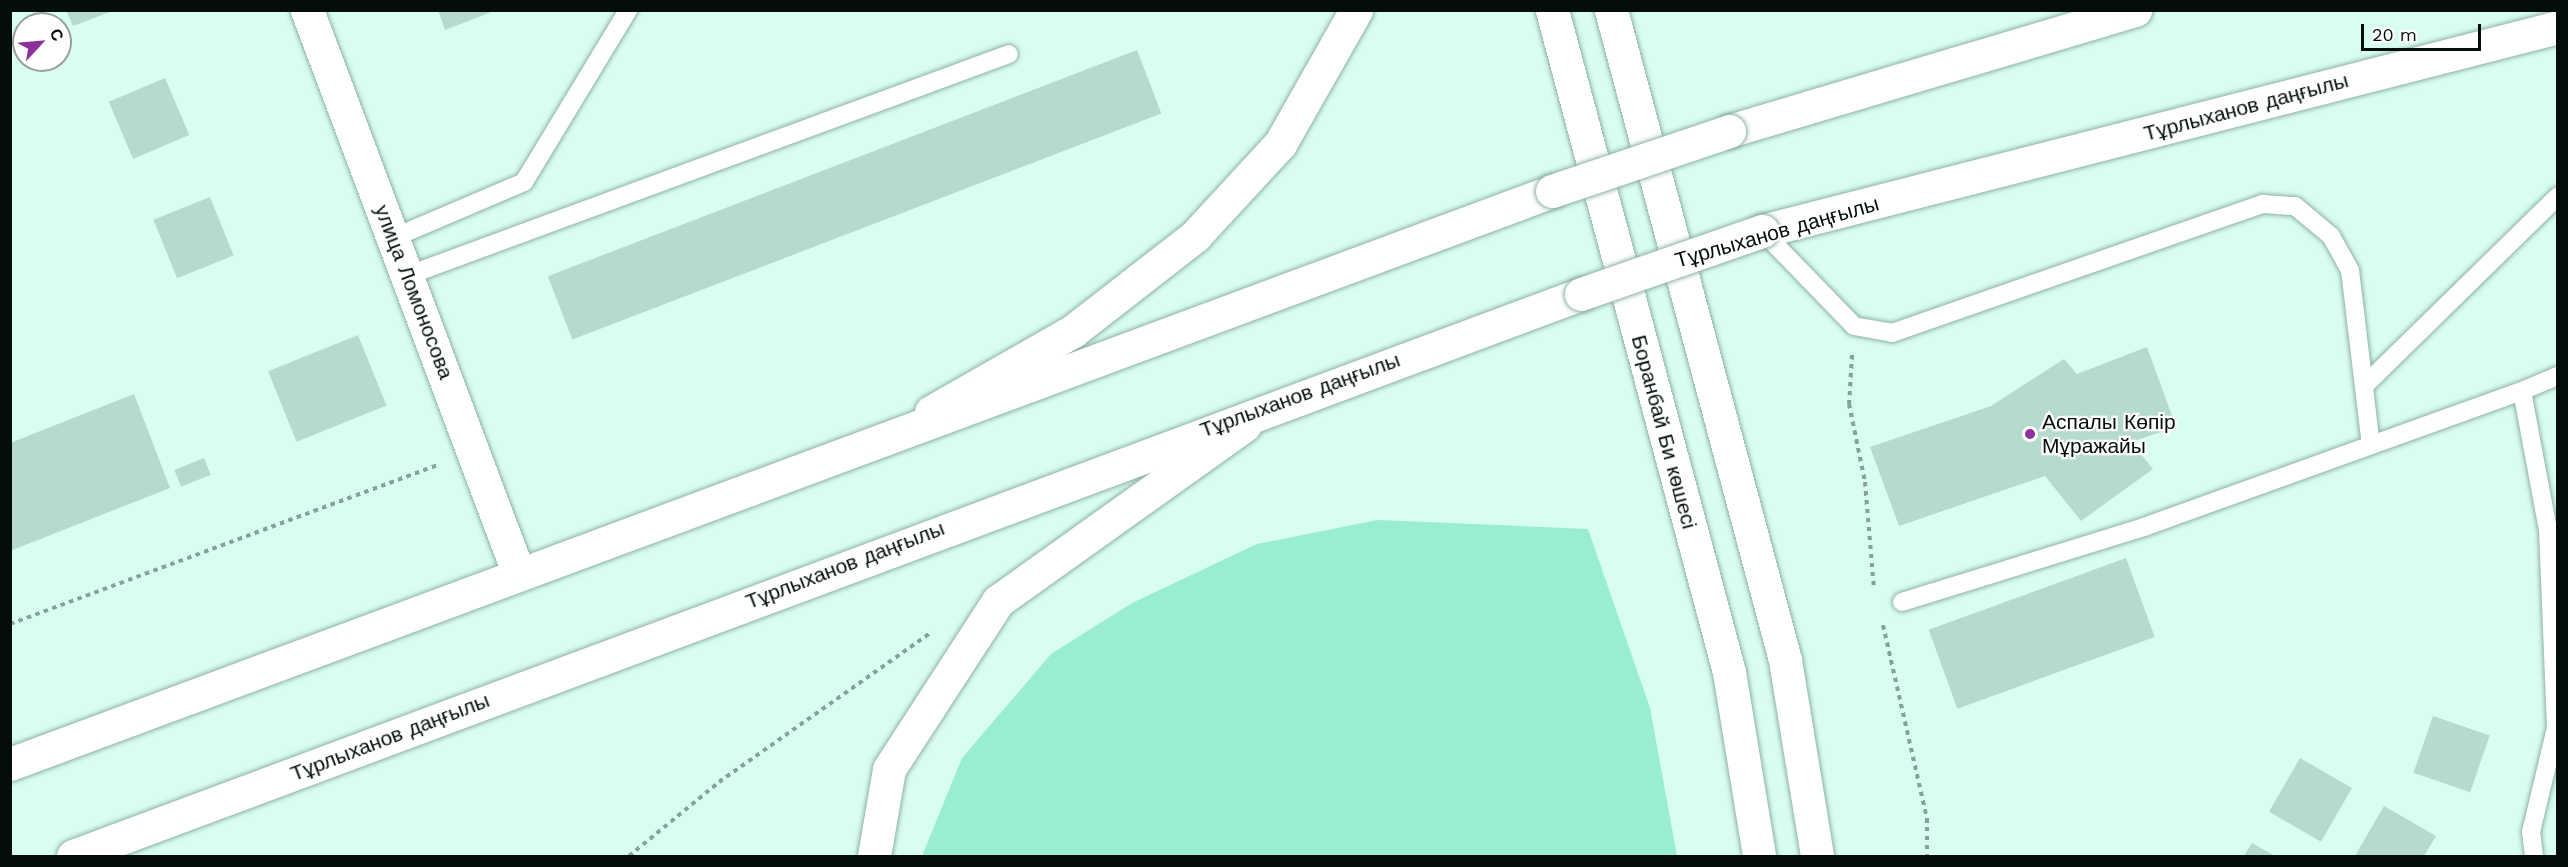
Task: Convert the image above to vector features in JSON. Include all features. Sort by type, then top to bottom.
[{"type":"main road","name":"улица Ломоносова","points":[[307,10],[409,275],[519,574]]},
{"type":"main road","points":[[866,449],[1073,331],[1195,236],[1280,144],[1356,10]]},
{"type":"main road","name":"Боранбай Би көшесі","points":[[1551,10],[1729,672],[1759,856]]},
{"type":"main road","points":[[1611,10],[1785,660],[1817,856]]},
{"type":"main road","points":[[10,764],[519,574],[866,449],[1552,191],[1729,131],[2135,10]]},
{"type":"main road","name":"Тұрлыханов даңғылы","points":[[73,856],[1274,404],[1762,231],[2558,27]]},
{"type":"main road","points":[[874,856],[889,769],[998,601],[1274,404]]},
{"type":"lane","points":[[393,238],[525,182],[628,10]]},
{"type":"lane","points":[[409,275],[1009,54]]},
{"type":"lane","points":[[2365,385],[2558,196]]},
{"type":"lane","points":[[1762,231],[1854,326],[1893,333],[2263,204],[2295,206],[2331,236],[2350,270],[2372,445]]},
{"type":"lane","points":[[1902,602],[2144,527],[2522,391],[2558,375]]},
{"type":"lane","points":[[2520,856],[2531,832],[2556,728],[2547,530],[2522,391]]},
{"type":"lane","points":[[2531,832],[2534,856]]},
{"type":"path","points":[[10,624],[474,451]]},
{"type":"path","points":[[629,856],[719,782],[935,630]]},
{"type":"green space","points":[[1377,520],[1588,529],[1650,708],[1677,856],[922,856],[962,758],[1051,654],[1132,603],[1257,544]]},
{"type":"building","points":[[66,10],[113,10],[73,26],[72,12]]},
{"type":"building","points":[[438,10],[494,10],[494,11],[445,30]]},
{"type":"building","points":[[1137,50],[1161,113],[572,340],[548,276]]},
{"type":"building","points":[[165,78],[189,135],[133,159],[109,102]]},
{"type":"building","points":[[210,197],[234,255],[177,278],[153,220]]},
{"type":"building","points":[[358,335],[386,405],[297,442],[268,371]]},
{"type":"building","name":"Аспалы Көпір Мұражайы","points":[[2147,347],[2176,427],[2131,442],[2153,469],[2081,521],[2045,476],[1899,526],[1870,447],[1991,406],[2064,359],[2077,374]]},
{"type":"building","points":[[134,394],[170,488],[10,551],[10,443]]},
{"type":"building","points":[[204,458],[211,475],[181,487],[174,470]]},
{"type":"building","points":[[2126,558],[2155,637],[1957,709],[1929,630]]},
{"type":"building","points":[[2433,716],[2490,736],[2470,792],[2413,773]]},
{"type":"building","points":[[2300,758],[2352,788],[2321,842],[2269,812]]},
{"type":"building","points":[[2384,806],[2436,836],[2424,856],[2355,856]]},
{"type":"building","points":[[2252,843],[2275,856],[2244,856]]},
{"type":"place","name":"Аспалы Көпір Мұражайы","points":[[2030,434]]}]
